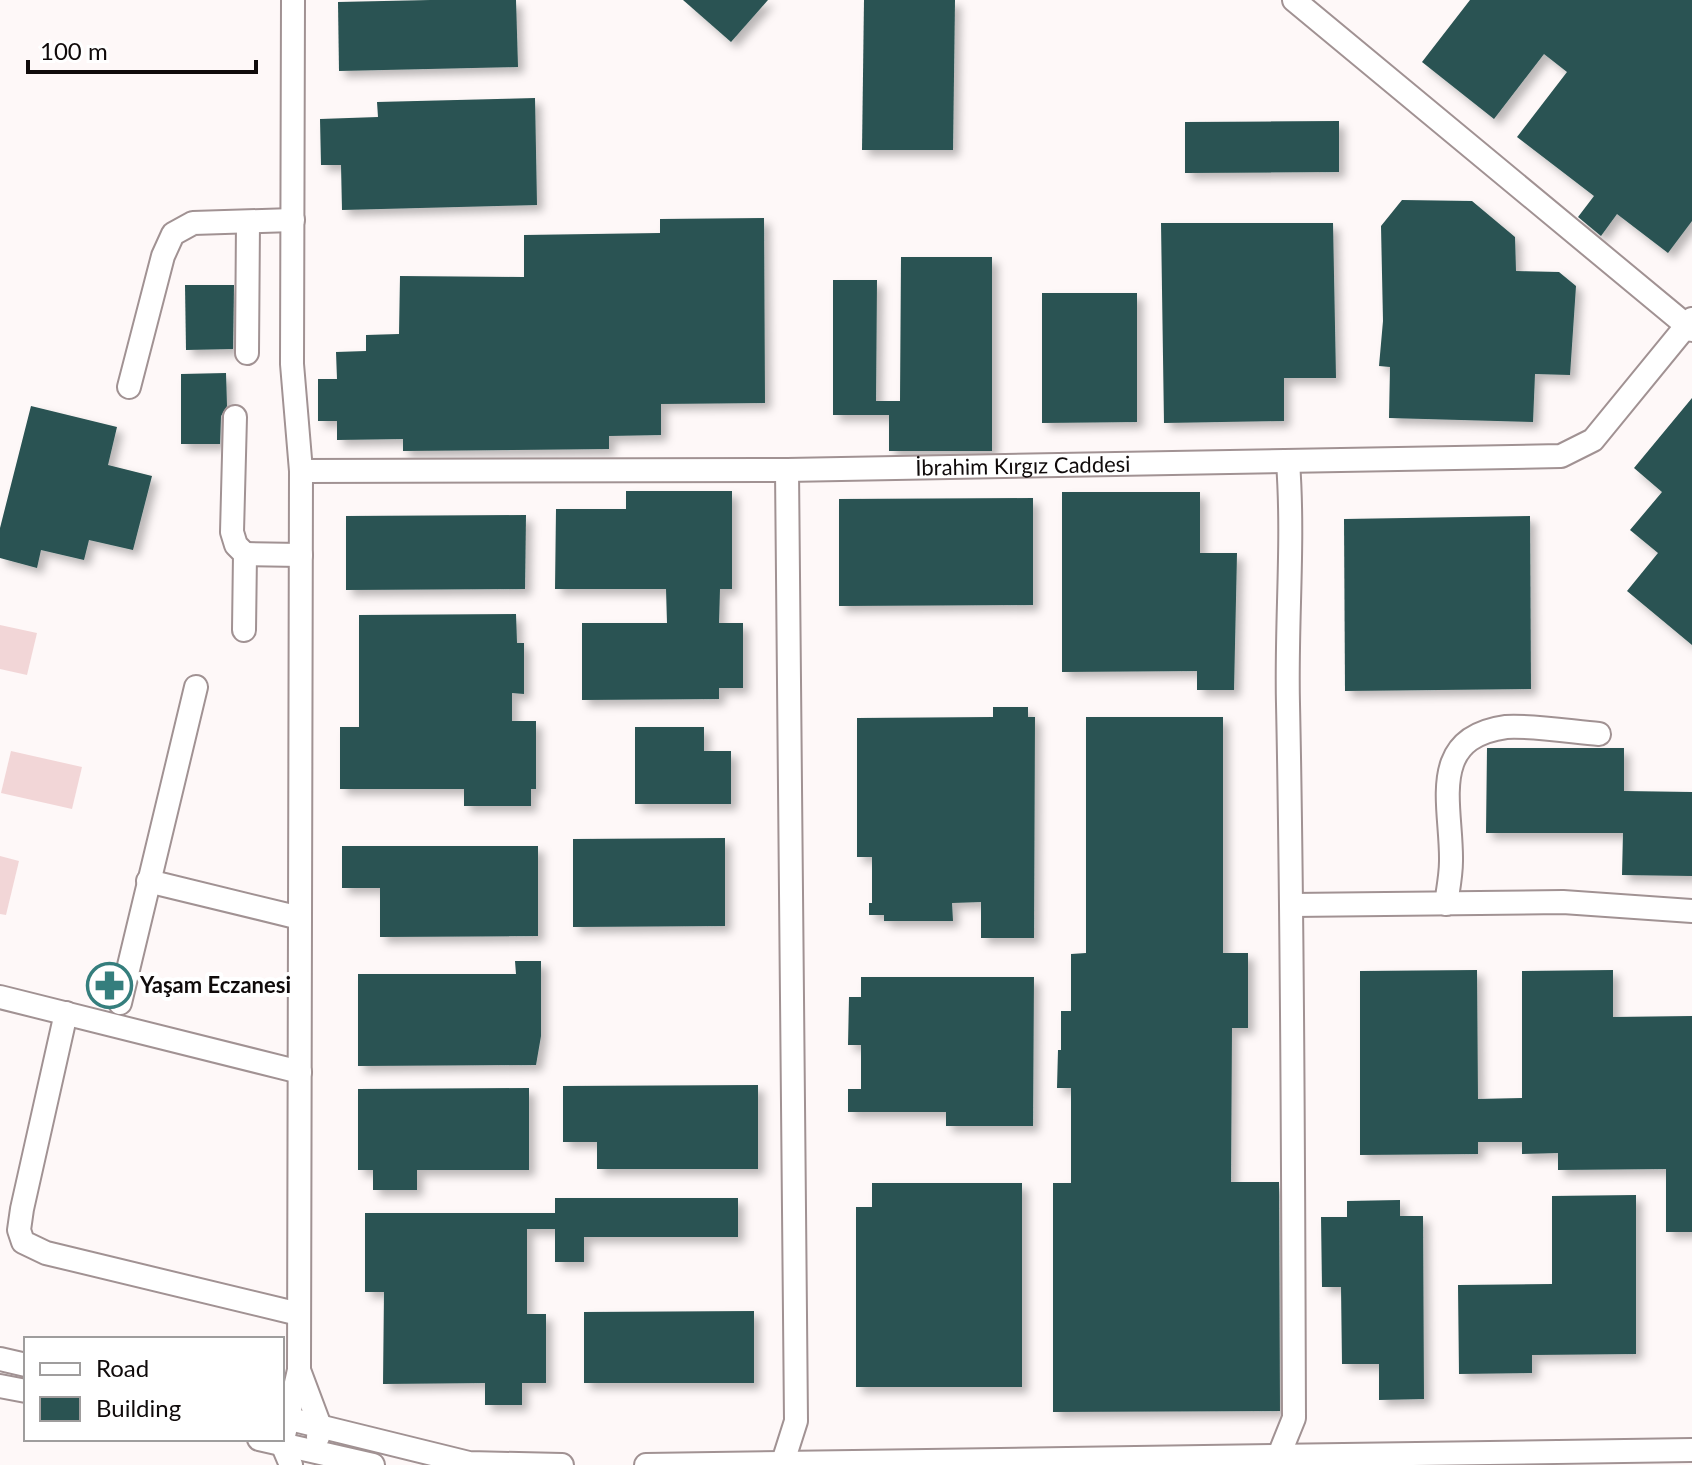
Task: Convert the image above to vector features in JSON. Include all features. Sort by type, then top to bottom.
[{"type":"street","points":[[293,0],[292,364],[301,471],[299,1370],[284,1417],[469,1463],[562,1465]]},
{"type":"street","points":[[1294,0],[1690,325]]},
{"type":"street","points":[[129,387],[163,256],[173,234],[193,223],[293,220]]},
{"type":"street","points":[[247,353],[248,222]]},
{"type":"street","name":"İbrahim Kırgız Caddesi","points":[[301,471],[787,470],[1561,456],[1593,440],[1690,325]]},
{"type":"street","points":[[235,417],[232,532],[236,545],[245,554],[301,555]]},
{"type":"street","points":[[1279,1460],[1294,1418],[1292,905],[1287,676],[1292,515],[1288,462]]},
{"type":"street","points":[[782,1463],[796,1421],[787,470]]},
{"type":"street","points":[[244,630],[245,554]]},
{"type":"street","points":[[120,1003],[196,687]]},
{"type":"street","points":[[1446,904],[1452,863],[1446,789],[1457,751],[1476,737],[1507,727],[1599,734]]},
{"type":"street","points":[[148,881],[300,918]]},
{"type":"street","points":[[1292,905],[1563,902],[1692,911]]},
{"type":"street","points":[[0,997],[300,1072]]},
{"type":"street","points":[[66,1013],[22,1209],[19,1230],[23,1242],[46,1253],[299,1314]]},
{"type":"street","points":[[0,1359],[24,1365]]},
{"type":"street","points":[[299,1370],[320,1426],[313,1458]]},
{"type":"street","points":[[0,1386],[24,1391]]},
{"type":"street","points":[[1294,1418],[1310,1460]]},
{"type":"street","points":[[796,1421],[813,1463]]},
{"type":"street","points":[[268,1441],[313,1458],[373,1465]]},
{"type":"street","points":[[282,1441],[291,1465]]},
{"type":"street","points":[[646,1465],[1310,1460],[1692,1450]]},
{"type":"shaded area","points":[[0,625],[37,633],[27,675],[0,669]]},
{"type":"shaded area","points":[[11,751],[82,767],[72,809],[1,793]]},
{"type":"shaded area","points":[[0,856],[19,861],[6,915],[0,914]]},
{"type":"building","points":[[516,0],[518,67],[339,71],[338,2]]},
{"type":"building","points":[[683,0],[768,0],[731,42]]},
{"type":"building","points":[[864,0],[955,0],[953,150],[862,150]]},
{"type":"building","points":[[1470,0],[1692,0],[1692,221],[1668,253],[1617,214],[1601,236],[1578,217],[1594,196],[1517,137],[1567,72],[1544,54],[1494,119],[1422,62]]},
{"type":"building","points":[[535,98],[537,205],[342,210],[341,165],[321,165],[320,119],[378,117],[377,102]]},
{"type":"building","points":[[1339,121],[1339,172],[1185,173],[1185,122]]},
{"type":"building","points":[[1402,200],[1472,201],[1515,237],[1516,271],[1559,272],[1576,286],[1570,375],[1535,374],[1533,422],[1389,418],[1390,367],[1379,366],[1383,321],[1381,226]]},
{"type":"building","points":[[764,218],[765,403],[661,404],[661,435],[609,436],[609,449],[403,451],[403,439],[337,440],[337,421],[318,421],[318,379],[337,379],[336,352],[366,351],[366,335],[399,334],[400,276],[524,277],[524,235],[660,233],[660,219]]},
{"type":"building","points":[[1161,223],[1333,223],[1336,378],[1284,378],[1284,421],[1164,423]]},
{"type":"building","points":[[901,257],[992,257],[992,451],[889,451],[889,415],[833,415],[833,280],[877,280],[876,401],[900,401]]},
{"type":"building","points":[[185,285],[234,285],[233,349],[186,350]]},
{"type":"building","points":[[1042,293],[1137,293],[1137,422],[1042,423]]},
{"type":"building","points":[[226,373],[227,406],[221,416],[220,444],[181,444],[181,374]]},
{"type":"building","points":[[1692,398],[1692,645],[1627,591],[1658,553],[1630,530],[1662,492],[1634,468]]},
{"type":"building","points":[[31,406],[117,427],[108,465],[152,476],[133,550],[89,540],[84,560],[41,550],[37,568],[0,558],[0,528]]},
{"type":"building","points":[[626,491],[732,491],[732,589],[720,589],[719,623],[743,623],[743,688],[719,688],[719,699],[582,700],[582,623],[667,623],[666,589],[555,589],[556,509],[626,509]]},
{"type":"building","points":[[1062,492],[1200,492],[1200,553],[1237,553],[1234,690],[1197,690],[1197,671],[1062,672]]},
{"type":"building","points":[[1033,498],[1033,605],[839,606],[839,499]]},
{"type":"building","points":[[526,515],[525,589],[346,590],[346,516]]},
{"type":"building","points":[[1530,516],[1531,689],[1345,691],[1344,519]]},
{"type":"building","points":[[516,614],[517,643],[524,643],[524,694],[512,693],[512,721],[536,721],[536,789],[531,789],[531,806],[464,806],[464,789],[340,789],[340,727],[359,727],[359,615]]},
{"type":"building","points":[[993,707],[1028,707],[1028,717],[1035,717],[1034,938],[981,938],[981,902],[952,903],[953,921],[884,921],[884,915],[869,915],[872,857],[857,857],[857,718],[993,717]]},
{"type":"building","points":[[1086,717],[1223,717],[1223,953],[1248,953],[1248,1028],[1232,1028],[1231,1182],[1279,1182],[1280,1411],[1053,1412],[1053,1183],[1071,1183],[1071,1088],[1057,1088],[1058,1050],[1061,1050],[1061,1011],[1071,1011],[1071,954],[1086,953]]},
{"type":"building","points":[[635,727],[704,727],[704,751],[731,751],[731,804],[635,804]]},
{"type":"building","points":[[1487,748],[1624,748],[1624,791],[1692,792],[1692,876],[1622,875],[1623,833],[1486,833]]},
{"type":"building","points":[[725,838],[725,926],[573,927],[573,839]]},
{"type":"building","points":[[342,846],[538,846],[538,936],[380,937],[380,888],[342,888]]},
{"type":"building","points":[[515,961],[541,961],[541,1036],[536,1065],[358,1066],[358,974],[516,974]]},
{"type":"building","points":[[1477,970],[1478,1099],[1522,1098],[1522,971],[1613,970],[1613,1017],[1692,1016],[1692,1232],[1666,1232],[1666,1169],[1558,1170],[1558,1153],[1522,1154],[1522,1142],[1478,1142],[1478,1154],[1360,1155],[1360,971]]},
{"type":"building","points":[[861,977],[1034,977],[1033,1126],[946,1126],[946,1112],[848,1112],[848,1089],[861,1089],[861,1045],[848,1045],[849,997],[861,997]]},
{"type":"building","points":[[758,1085],[758,1169],[597,1169],[597,1142],[563,1142],[563,1086]]},
{"type":"building","points":[[529,1088],[529,1170],[417,1170],[417,1190],[373,1190],[373,1170],[358,1170],[358,1089]]},
{"type":"building","points":[[872,1183],[1022,1183],[1022,1387],[856,1387],[856,1207],[872,1207]]},
{"type":"building","points":[[1636,1195],[1636,1354],[1532,1355],[1532,1373],[1459,1374],[1458,1285],[1552,1284],[1552,1196]]},
{"type":"building","points":[[555,1198],[738,1198],[738,1237],[584,1237],[584,1262],[555,1262],[555,1229],[527,1229],[527,1314],[546,1314],[546,1383],[522,1383],[522,1405],[485,1405],[485,1383],[383,1384],[384,1292],[365,1292],[365,1213],[555,1213]]},
{"type":"building","points":[[1400,1200],[1400,1216],[1423,1216],[1424,1399],[1379,1400],[1379,1364],[1342,1364],[1341,1287],[1322,1287],[1321,1217],[1347,1217],[1347,1201]]},
{"type":"building","points":[[754,1311],[754,1383],[584,1383],[584,1312]]},
{"type":"place","name":"Yaşam Eczanesi","points":[[109,985]]}]
